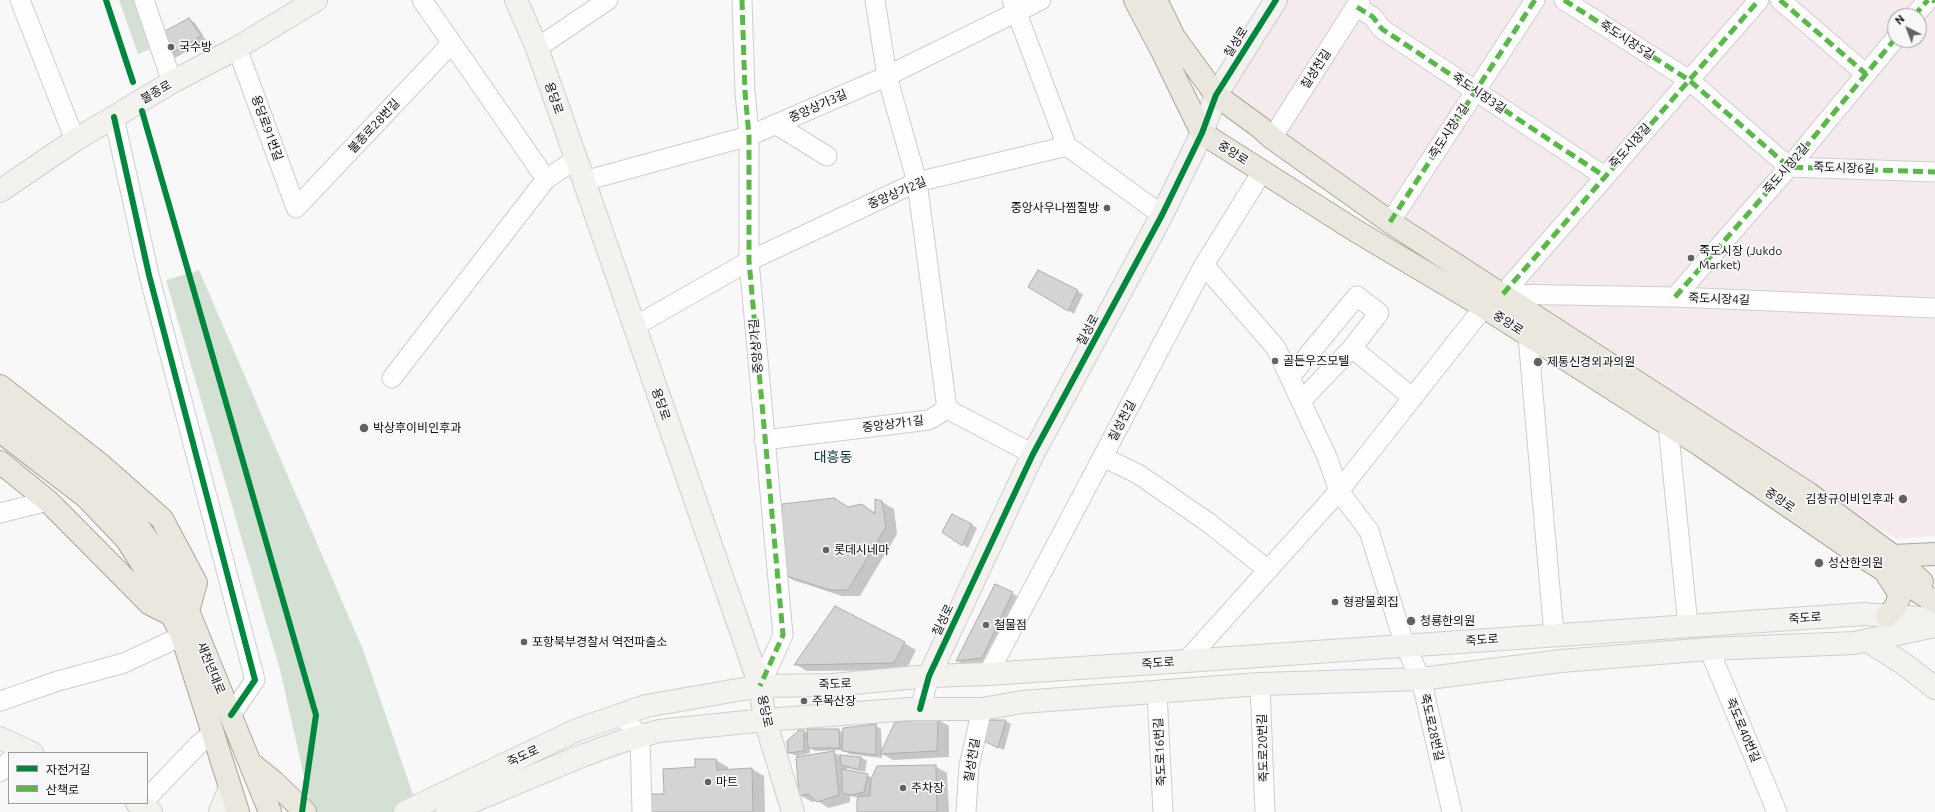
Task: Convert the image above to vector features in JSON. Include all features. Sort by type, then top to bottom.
[{"type":"main road","name":"불종로","points":[[0,191],[75,140],[114,116],[172,82],[238,48],[316,0]]},
{"type":"main road","name":"용당로","points":[[516,0],[536,48],[575,160],[584,181],[760,686],[765,720],[793,812]]},
{"type":"main road","points":[[1135,0],[1202,133]]},
{"type":"main road","name":"중앙로","points":[[1156,0],[1174,37],[1216,95],[1261,128],[1272,138],[1390,222],[1808,493],[1935,602]]},
{"type":"main road","name":"칠성로","points":[[929,676],[1033,454],[1162,215],[1202,133],[1216,95],[1276,0]]},
{"type":"main road","name":"중앙로","points":[[1202,133],[1356,231],[1484,307],[1668,425],[1889,563],[1935,594]]},
{"type":"main road","points":[[0,386],[101,464],[162,519],[196,583],[175,604],[150,604],[48,501],[0,462]]},
{"type":"main road","points":[[0,408],[66,458],[120,502],[155,550],[175,604]]},
{"type":"main road","points":[[0,431],[91,502],[127,540],[175,604]]},
{"type":"main road","points":[[1887,616],[1895,608],[1900,595],[1889,563],[1935,554]]},
{"type":"main road","name":"새천년대로","points":[[175,604],[231,715],[270,812]]},
{"type":"main road","name":"새천년대로","points":[[175,604],[182,636],[214,732],[238,812]]},
{"type":"main road","name":"죽도로","points":[[405,812],[577,730],[646,706],[760,686],[832,685],[929,676],[988,674],[1186,661],[1863,614],[1935,619]]},
{"type":"main road","name":"죽도로","points":[[447,812],[584,755],[640,736],[659,732],[765,720],[920,709],[982,709],[1022,702],[1260,684],[1421,679],[1561,660],[1709,649],[1868,641],[1935,626]]},
{"type":"main road","points":[[1868,641],[1904,664],[1935,688]]},
{"type":"main road","points":[[0,738],[18,752]]},
{"type":"main road","points":[[251,764],[274,782],[305,812]]},
{"type":"main road","points":[[220,812],[230,788]]},
{"type":"street","points":[[20,0],[75,140]]},
{"type":"street","points":[[144,0],[172,82]]},
{"type":"street","points":[[422,0],[546,179]]},
{"type":"street","points":[[536,48],[608,0]]},
{"type":"street","name":"중앙상가길","points":[[742,0],[745,92],[749,136],[749,261],[764,440],[783,635],[760,686]]},
{"type":"street","points":[[875,0],[887,76],[916,182],[946,409],[1033,454]]},
{"type":"street","name":"중앙상가3길","points":[[584,181],[749,136],[887,76],[1014,5],[1041,0]]},
{"type":"street","name":"죽도시장1길","points":[[1390,222],[1535,0]]},
{"type":"street","name":"죽도시장5길","points":[[1564,0],[1689,80]]},
{"type":"street","name":"죽도시장길","points":[[1503,294],[1604,176],[1759,0]]},
{"type":"street","points":[[1780,0],[1866,74]]},
{"type":"street","points":[[1921,8],[1928,0]]},
{"type":"street","name":"죽도시장3길","points":[[1358,3],[1373,17],[1382,29],[1604,176]]},
{"type":"street","name":"칠성천길","points":[[1272,138],[1358,3]]},
{"type":"street","points":[[1014,5],[1067,146],[1162,215]]},
{"type":"street","name":"불종로28번길","points":[[296,208],[452,43]]},
{"type":"street","name":"용당로91번길","points":[[238,48],[296,208]]},
{"type":"street","name":"죽도시장2길","points":[[1675,298],[1789,167],[1888,48]]},
{"type":"street","points":[[1689,80],[1789,167]]},
{"type":"street","points":[[114,116],[149,275],[255,680],[231,715]]},
{"type":"street","points":[[775,124],[827,156]]},
{"type":"street","name":"중앙상가2길","points":[[635,326],[749,261],[916,182],[1067,146]]},
{"type":"street","points":[[392,378],[546,179],[575,160]]},
{"type":"street","name":"죽도시장6길","points":[[1789,167],[1935,172]]},
{"type":"street","name":"칠성천길","points":[[988,674],[1204,265],[1262,172]]},
{"type":"street","name":"죽도로28번길","points":[[1204,265],[1276,348],[1327,457],[1340,491],[1370,531],[1405,646],[1421,679],[1452,812]]},
{"type":"street","name":"죽도시장4길","points":[[1503,294],[1675,298],[1935,308]]},
{"type":"street","points":[[1290,376],[1357,296],[1378,313],[1352,348],[1301,401]]},
{"type":"street","points":[[1186,661],[1340,491],[1484,307]]},
{"type":"street","points":[[1528,336],[1554,635]]},
{"type":"street","points":[[1352,348],[1413,398]]},
{"type":"street","name":"중앙상가1길","points":[[764,440],[929,420],[946,409]]},
{"type":"street","points":[[1668,425],[1688,626]]},
{"type":"street","points":[[1103,457],[1138,474],[1209,523],[1268,570]]},
{"type":"street","points":[[0,513],[48,501]]},
{"type":"street","points":[[0,701],[58,681],[124,663],[182,636]]},
{"type":"street","name":"죽도로40번길","points":[[1709,649],[1777,812]]},
{"type":"street","points":[[920,709],[929,676]]},
{"type":"street","name":"죽도로20번길","points":[[1260,684],[1265,812]]},
{"type":"street","name":"죽도로16번길","points":[[1157,692],[1163,812]]},
{"type":"street","name":"칠성천길","points":[[966,812],[969,766],[982,709]]},
{"type":"street","points":[[621,715],[640,736],[642,812]]},
{"type":"street","points":[[148,798],[198,744],[214,732]]},
{"type":"street","points":[[0,772],[8,764]]},
{"type":"shaded area","points":[[119,0],[135,0],[151,49],[138,54]]},
{"type":"shaded area","name":"죽도시장 (Jukdo Market)","points":[[1290,0],[1935,0],[1935,536],[1896,539],[1516,303],[1227,95]]},
{"type":"shaded area","points":[[199,270],[364,652],[419,812],[312,812],[280,670],[166,280]]},
{"type":"building","name":"국수방","points":[[189,18],[201,36],[164,58],[156,36]]},
{"type":"building","points":[[1038,270],[1078,290],[1068,311],[1028,287]]},
{"type":"building","name":"롯데시네마","points":[[834,498],[848,507],[862,504],[875,514],[875,499],[882,501],[886,527],[848,590],[830,590],[780,574],[782,504]]},
{"type":"building","points":[[952,514],[972,524],[962,546],[942,532]]},
{"type":"building","name":"철물점","points":[[995,584],[1013,592],[982,658],[956,661]]},
{"type":"building","points":[[835,606],[905,642],[894,663],[794,665]]},
{"type":"building","points":[[938,718],[937,751],[880,754],[895,722]]},
{"type":"building","points":[[988,720],[1006,720],[998,748],[982,740]]},
{"type":"building","points":[[876,724],[876,755],[842,751],[843,728]]},
{"type":"building","points":[[807,729],[839,729],[840,748],[808,748]]},
{"type":"building","points":[[799,730],[804,730],[804,751],[788,753],[787,741]]},
{"type":"building","points":[[834,751],[839,795],[817,802],[809,794],[799,796],[796,757]]},
{"type":"building","points":[[840,755],[861,757],[859,770],[841,765]]},
{"type":"building","name":"마트","points":[[695,759],[716,759],[717,770],[752,768],[753,812],[650,812],[650,794],[664,794],[663,769],[695,767]]},
{"type":"building","name":"주차장","points":[[936,765],[937,812],[857,812],[857,800],[859,796],[870,796],[871,779],[877,766]]},
{"type":"building","points":[[842,769],[868,774],[864,792],[852,795],[842,793]]},
{"type":"marked path","points":[[742,0],[745,92],[749,136],[749,261],[783,635],[760,686]]},
{"type":"marked path","points":[[1390,222],[1535,0]]},
{"type":"marked path","points":[[1564,0],[1689,80],[1789,167],[1935,172]]},
{"type":"marked path","points":[[1503,294],[1759,0]]},
{"type":"marked path","points":[[1780,0],[1866,74]]},
{"type":"marked path","points":[[1921,8],[1928,0]]},
{"type":"marked path","points":[[1357,7],[1373,17],[1382,29],[1604,176]]},
{"type":"marked path","points":[[1675,297],[1789,167],[1888,48]]},
{"type":"cycle path","points":[[106,0],[133,82]]},
{"type":"cycle path","points":[[920,709],[929,676],[1033,454],[1162,215],[1202,133],[1216,95],[1276,0]]},
{"type":"cycle path","points":[[142,111],[316,715],[302,812]]},
{"type":"cycle path","points":[[114,117],[149,275],[255,680],[231,715]]},
{"type":"place","name":"국수방","points":[[171,47]]},
{"type":"place","name":"중앙사우나찜질방","points":[[1107,208]]},
{"type":"place","name":"죽도시장 (Jukdo Market)","points":[[1691,258]]},
{"type":"place","name":"골든우즈모텔","points":[[1275,361]]},
{"type":"place","name":"제통신경외과의원","points":[[1538,362]]},
{"type":"place","name":"박상후이비인후과","points":[[364,428]]},
{"type":"place","name":"김창규이비인후과","points":[[1903,499]]},
{"type":"place","name":"롯데시네마","points":[[826,550]]},
{"type":"place","name":"성산한의원","points":[[1819,563]]},
{"type":"place","name":"형광물회집","points":[[1335,602]]},
{"type":"place","name":"청룡한의원","points":[[1411,621]]},
{"type":"place","name":"철물점","points":[[986,625]]},
{"type":"place","name":"포항북부경찰서 역전파출소","points":[[524,642]]},
{"type":"place","name":"주목산장","points":[[804,701]]},
{"type":"place","name":"마트","points":[[708,782]]},
{"type":"place","name":"주차장","points":[[903,788]]},
{"type":"district","name":"대흥동","points":[[833,457]]}]
